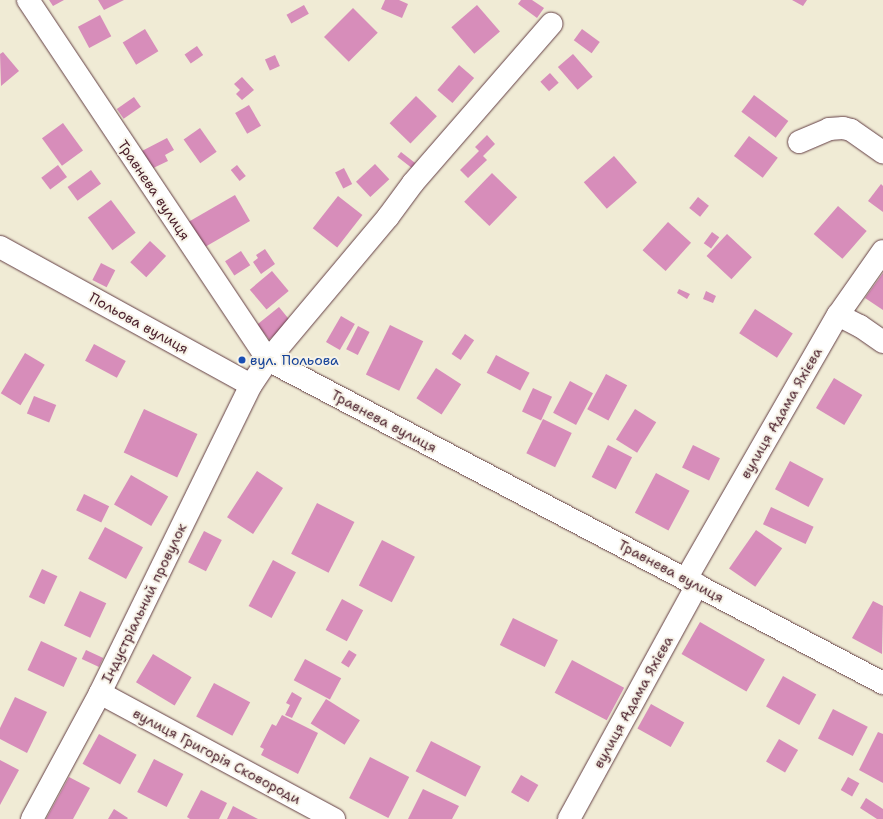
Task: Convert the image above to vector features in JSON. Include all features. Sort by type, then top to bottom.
[{"type":"street","name":"Травнева вулиця","points":[[28,0],[268,360],[883,683]]},
{"type":"street","points":[[251,385],[268,360],[388,217],[413,183],[551,24]]},
{"type":"street","points":[[799,142],[829,129],[843,128],[852,130],[883,152]]},
{"type":"street","name":"Польова вулиця","points":[[0,248],[251,385]]},
{"type":"street","name":"вулиця Адама Яхієва","points":[[569,819],[692,582],[838,315],[883,251]]},
{"type":"street","points":[[838,315],[860,326],[883,342]]},
{"type":"street","name":"Індустріальний провулок","points":[[32,819],[100,693],[251,385]]},
{"type":"street","name":"вулиця Григорія Сковороди","points":[[100,693],[334,819]]},
{"type":"building","points":[[49,0],[64,0],[53,6]]},
{"type":"building","points":[[98,0],[124,0],[104,10]]},
{"type":"building","points":[[385,0],[399,0],[408,4],[402,18],[381,9]]},
{"type":"building","points":[[521,0],[532,0],[544,8],[537,18],[518,4]]},
{"type":"building","points":[[792,0],[807,0],[803,6]]},
{"type":"building","points":[[304,5],[309,14],[291,23],[287,15]]},
{"type":"building","points":[[477,5],[500,31],[474,54],[451,27]]},
{"type":"building","points":[[353,8],[378,33],[349,62],[324,37]]},
{"type":"building","points":[[100,15],[111,36],[89,48],[78,27]]},
{"type":"building","points":[[145,29],[158,51],[136,65],[123,42]]},
{"type":"building","points":[[582,29],[600,42],[592,53],[574,40]]},
{"type":"building","points":[[197,46],[203,55],[191,64],[185,54]]},
{"type":"building","points":[[3,52],[19,71],[1,86],[0,54]]},
{"type":"building","points":[[573,54],[593,77],[578,90],[558,67]]},
{"type":"building","points":[[275,55],[280,66],[270,70],[265,59]]},
{"type":"building","points":[[459,65],[474,78],[452,103],[437,90]]},
{"type":"building","points":[[550,73],[559,83],[549,91],[540,82]]},
{"type":"building","points":[[242,77],[254,90],[242,100],[236,94],[240,90],[234,84]]},
{"type":"building","points":[[754,95],[788,121],[776,138],[741,112]]},
{"type":"building","points":[[416,96],[437,116],[410,143],[390,123]]},
{"type":"building","points":[[134,97],[141,107],[124,119],[117,109]]},
{"type":"building","points":[[249,105],[261,126],[247,134],[235,113]]},
{"type":"building","points":[[63,123],[83,151],[62,166],[42,138]]},
{"type":"building","points":[[200,128],[217,152],[200,163],[184,139]]},
{"type":"building","points":[[487,135],[495,144],[483,156],[487,160],[468,178],[460,170],[479,151],[475,147]]},
{"type":"building","points":[[749,136],[778,158],[763,178],[734,156]]},
{"type":"building","points":[[167,138],[174,150],[165,155],[168,161],[147,171],[138,153]]},
{"type":"building","points":[[401,152],[415,163],[411,168],[397,157]]},
{"type":"building","points":[[614,156],[637,182],[607,209],[584,182]]},
{"type":"building","points":[[375,164],[389,179],[370,197],[356,182]]},
{"type":"building","points":[[58,165],[67,177],[50,190],[41,178]]},
{"type":"building","points":[[237,165],[246,176],[240,181],[231,170]]},
{"type":"building","points":[[344,168],[352,184],[343,189],[335,173]]},
{"type":"building","points":[[91,170],[101,184],[78,201],[68,187]]},
{"type":"building","points":[[492,173],[517,197],[489,226],[464,202]]},
{"type":"building","points":[[881,184],[883,186],[883,212],[868,201]]},
{"type":"building","points":[[235,195],[250,221],[202,248],[187,222]]},
{"type":"building","points":[[338,196],[362,215],[337,247],[313,228]]},
{"type":"building","points":[[698,197],[709,206],[700,217],[689,208]]},
{"type":"building","points":[[111,200],[136,233],[113,250],[88,217]]},
{"type":"building","points":[[838,206],[867,231],[842,259],[814,234]]},
{"type":"building","points":[[668,222],[691,243],[666,271],[643,250]]},
{"type":"building","points":[[712,232],[719,237],[711,249],[704,243]]},
{"type":"building","points":[[727,234],[752,257],[731,279],[707,256]]},
{"type":"building","points":[[150,241],[166,256],[146,277],[130,262]]},
{"type":"building","points":[[265,249],[275,264],[261,274],[253,262],[258,258],[256,255]]},
{"type":"building","points":[[241,251],[250,265],[234,276],[225,261]]},
{"type":"building","points":[[101,263],[115,270],[107,287],[92,280]]},
{"type":"building","points":[[272,271],[289,291],[266,310],[250,290]]},
{"type":"building","points":[[883,273],[883,310],[865,298]]},
{"type":"building","points":[[679,289],[690,294],[687,299],[677,293]]},
{"type":"building","points":[[706,291],[716,296],[713,303],[703,299]]},
{"type":"building","points":[[279,307],[291,322],[269,339],[257,325]]},
{"type":"building","points":[[755,309],[793,334],[777,358],[739,333]]},
{"type":"building","points":[[341,316],[355,324],[340,350],[326,342]]},
{"type":"building","points":[[390,325],[423,341],[399,391],[366,374]]},
{"type":"building","points":[[358,326],[370,332],[358,355],[346,349]]},
{"type":"building","points":[[465,334],[474,340],[461,360],[452,354]]},
{"type":"building","points":[[94,344],[126,361],[117,378],[85,361]]},
{"type":"building","points":[[25,353],[45,365],[21,405],[1,393]]},
{"type":"building","points":[[496,355],[530,373],[520,390],[487,373]]},
{"type":"building","points":[[436,368],[461,384],[442,415],[416,398]]},
{"type":"building","points":[[606,374],[627,385],[608,421],[587,409]]},
{"type":"building","points":[[834,378],[862,395],[844,425],[816,408]]},
{"type":"building","points":[[570,381],[593,393],[576,425],[553,413]]},
{"type":"building","points":[[533,388],[552,397],[541,420],[522,412]]},
{"type":"building","points":[[34,396],[56,405],[49,423],[27,414]]},
{"type":"building","points":[[144,409],[197,434],[177,477],[124,453]]},
{"type":"building","points":[[635,409],[656,422],[637,453],[616,440]]},
{"type":"building","points":[[543,419],[572,433],[555,467],[526,453]]},
{"type":"building","points":[[608,445],[632,457],[616,489],[592,477]]},
{"type":"building","points":[[693,445],[720,458],[709,481],[682,467]]},
{"type":"building","points":[[790,461],[824,479],[809,507],[775,489]]},
{"type":"building","points":[[257,471],[283,488],[253,534],[227,517]]},
{"type":"building","points":[[656,473],[690,491],[668,531],[635,513]]},
{"type":"building","points":[[131,475],[168,496],[151,526],[114,504]]},
{"type":"building","points":[[84,494],[109,506],[101,522],[76,510]]},
{"type":"building","points":[[317,503],[354,522],[329,573],[291,554]]},
{"type":"building","points":[[771,507],[814,527],[806,544],[763,524]]},
{"type":"building","points":[[105,527],[143,547],[126,579],[88,559]]},
{"type":"building","points":[[756,530],[782,548],[755,587],[729,569]]},
{"type":"building","points":[[204,531],[222,540],[206,571],[188,562]]},
{"type":"building","points":[[382,540],[415,557],[392,602],[359,585]]},
{"type":"building","points":[[273,560],[296,572],[272,618],[249,606]]},
{"type":"building","points":[[42,569],[57,576],[44,604],[29,597]]},
{"type":"building","points":[[80,591],[106,603],[90,638],[64,625]]},
{"type":"building","points":[[342,599],[363,610],[347,641],[326,630]]},
{"type":"building","points":[[873,601],[883,606],[882,654],[852,638]]},
{"type":"building","points":[[513,618],[558,640],[545,667],[500,645]]},
{"type":"building","points":[[700,622],[765,660],[746,692],[682,654]]},
{"type":"building","points":[[41,641],[77,658],[64,687],[27,670]]},
{"type":"building","points":[[86,650],[103,658],[99,667],[82,659]]},
{"type":"building","points":[[349,650],[357,655],[349,667],[341,663]]},
{"type":"building","points":[[153,654],[192,677],[175,705],[136,682]]},
{"type":"building","points":[[305,659],[341,678],[330,699],[294,680]]},
{"type":"building","points":[[572,660],[624,688],[607,720],[555,693]]},
{"type":"building","points":[[783,676],[816,694],[799,725],[766,707]]},
{"type":"building","points":[[214,683],[250,702],[232,736],[196,717]]},
{"type":"building","points":[[292,692],[302,698],[292,718],[285,715],[290,705],[286,703]]},
{"type":"building","points":[[15,697],[47,712],[27,753],[0,739],[0,728]]},
{"type":"building","points":[[326,699],[360,720],[345,745],[311,724]]},
{"type":"building","points":[[651,704],[684,722],[671,747],[637,728]]},
{"type":"building","points":[[833,709],[868,727],[853,756],[818,738]]},
{"type":"building","points":[[282,715],[318,733],[298,774],[261,755],[264,749],[260,747],[272,724],[276,726]]},
{"type":"building","points":[[878,732],[883,734],[883,783],[859,770]]},
{"type":"building","points":[[99,734],[137,755],[120,785],[83,764]]},
{"type":"building","points":[[779,739],[798,750],[785,773],[766,762]]},
{"type":"building","points":[[431,741],[481,766],[465,797],[416,771]]},
{"type":"building","points":[[370,757],[409,777],[388,818],[349,798]]},
{"type":"building","points":[[154,759],[183,774],[167,807],[137,792]]},
{"type":"building","points":[[0,760],[19,770],[0,805]]},
{"type":"building","points":[[521,775],[538,785],[528,802],[511,792]]},
{"type":"building","points":[[69,777],[90,788],[73,819],[46,819]]},
{"type":"building","points":[[848,777],[859,783],[852,796],[841,790]]},
{"type":"building","points":[[423,789],[459,806],[452,819],[408,819]]},
{"type":"building","points":[[201,790],[227,803],[219,819],[190,819],[187,817]]},
{"type":"building","points":[[866,798],[883,809],[883,819],[877,819],[860,808]]},
{"type":"building","points":[[233,806],[258,819],[227,819]]},
{"type":"building","points":[[114,809],[128,818],[108,819]]},
{"type":"place","name":"вул. Польова","points":[[242,360]]}]
